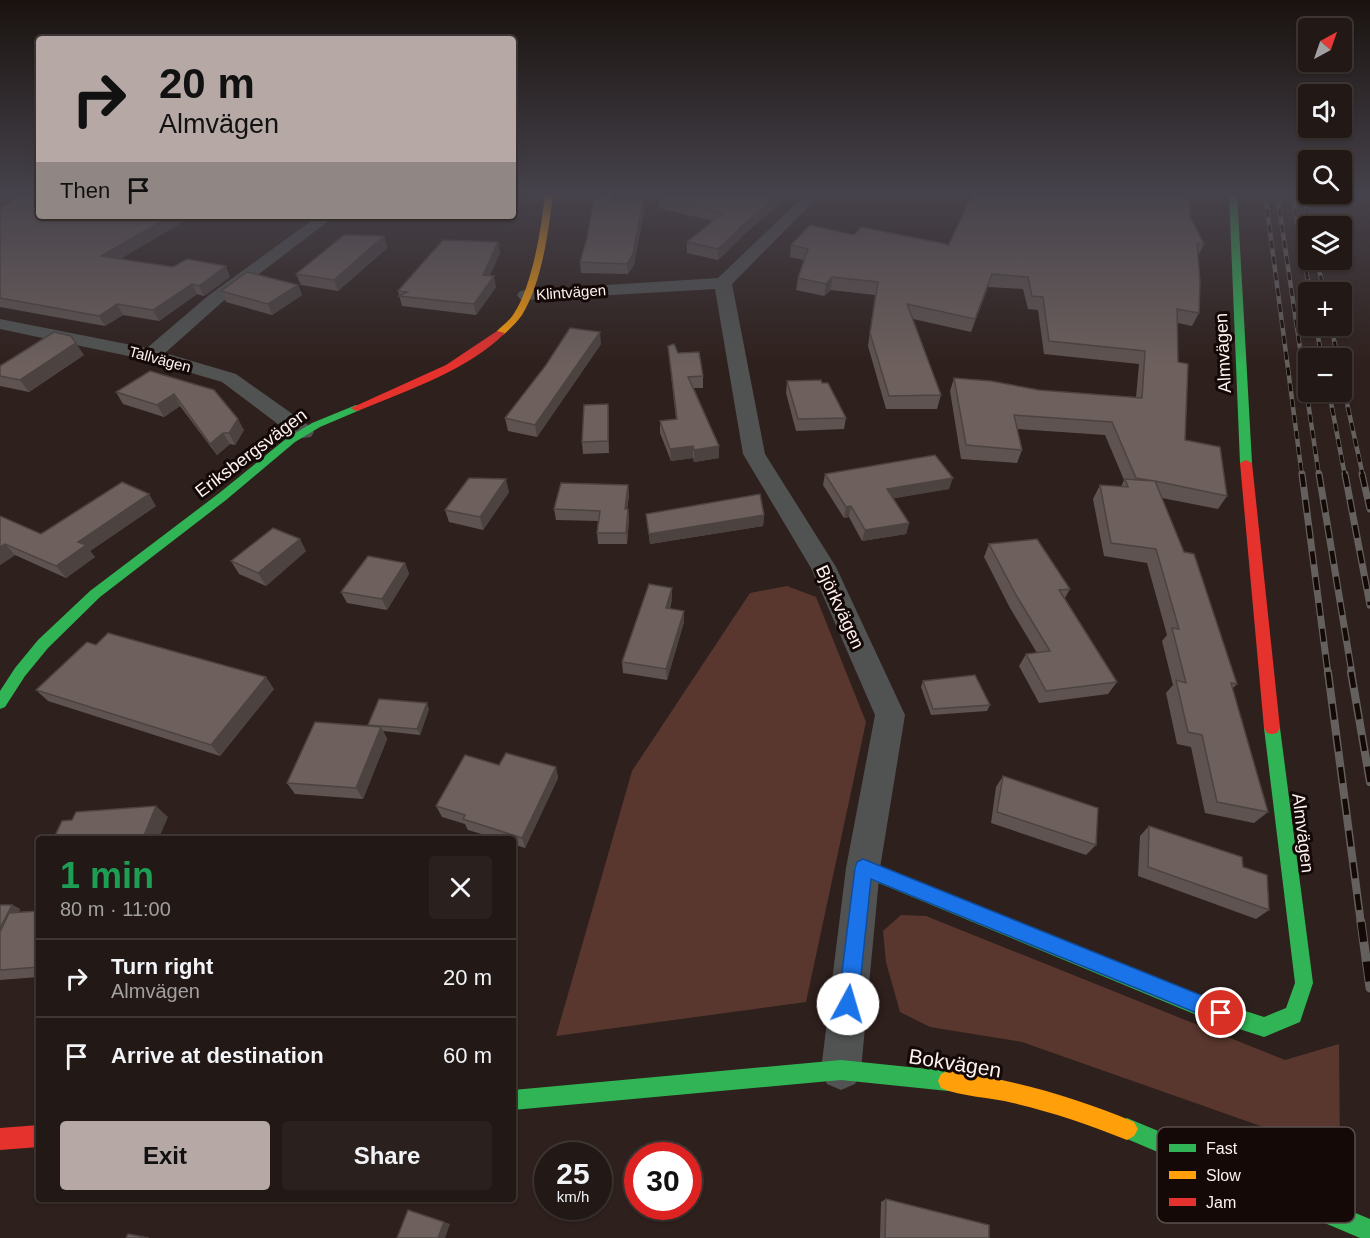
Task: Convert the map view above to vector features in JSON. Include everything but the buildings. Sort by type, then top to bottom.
[{"type":"street","points":[[151,355],[215,299],[280,251]]},
{"type":"street","name":"Eriksbergsvägen","points":[[0,703],[16,674],[81,603],[212,505],[303,432],[443,371],[501,332],[519,314],[526,295],[536,251]]},
{"type":"street","points":[[723,283],[756,251]]},
{"type":"street","name":"Almvägen","points":[[863,868],[1199,1006],[1264,1027],[1293,1015],[1304,983],[1273,737],[1246,465],[1236,251]]},
{"type":"street","name":"Klintvägen","points":[[526,295],[723,283]]},
{"type":"street","name":"Björkvägen","points":[[723,283],[754,454],[823,567],[890,715],[863,868],[841,1070]]},
{"type":"street","name":"Tallvägen","points":[[0,324],[151,355],[229,378],[303,432]]},
{"type":"street","name":"Bokvägen","points":[[516,1100],[841,1070],[970,1083],[1091,1114],[1157,1140]]},
{"type":"street","points":[[0,1139],[36,1136]]},
{"type":"street","name":"Bokvägen","points":[[1352,1223],[1366,1229]]},
{"type":"shaded area","points":[[787,586],[816,597],[866,722],[806,1002],[556,1036],[632,771],[750,593]]},
{"type":"shaded area","points":[[901,915],[926,916],[1285,1060],[1339,1044],[1340,1127],[1263,1127],[1022,1042],[930,1027],[900,1012],[886,962],[883,931]]},
{"type":"railway","points":[[1273,251],[1302,476]]},
{"type":"railway","points":[[1286,251],[1319,476]]},
{"type":"railway","points":[[1303,251],[1308,282]]},
{"type":"railway","points":[[1319,270],[1322,282]]},
{"type":"railway","points":[[1318,336],[1320,348]]},
{"type":"railway","points":[[1333,336],[1336,348]]},
{"type":"railway","points":[[1331,402],[1345,476]]},
{"type":"railway","points":[[1347,402],[1363,476]]},
{"type":"railway","points":[[1302,474],[1328,674]]},
{"type":"railway","points":[[1319,474],[1352,674]]},
{"type":"railway","points":[[1345,474],[1370,605]]},
{"type":"railway","points":[[1362,474],[1370,509]]},
{"type":"railway","points":[[1328,672],[1361,924]]},
{"type":"railway","points":[[1351,672],[1370,782]]},
{"type":"railway","points":[[1361,922],[1370,988]]},
{"type":"traffic: fast","points":[[1236,251],[1246,463]]},
{"type":"traffic: fast","points":[[0,703],[20,672],[43,644],[95,594],[222,497],[291,440],[316,425],[356,408]]},
{"type":"traffic: fast","points":[[863,868],[1199,1006],[1264,1027],[1293,1015],[1304,983],[1272,728]]},
{"type":"traffic: fast","points":[[516,1100],[841,1070],[948,1081]]},
{"type":"traffic: fast","points":[[1127,1129],[1157,1142]]},
{"type":"traffic: fast","points":[[1352,1223],[1366,1229]]},
{"type":"traffic: slow","points":[[500,333],[517,316],[523,306],[539,251]]},
{"type":"traffic: slow","points":[[948,1081],[1039,1099],[1127,1129]]},
{"type":"traffic: jam","points":[[356,408],[449,367],[500,333]]},
{"type":"traffic: jam","points":[[1246,463],[1272,728]]},
{"type":"traffic: jam","points":[[0,1139],[36,1136]]},
{"type":"route","points":[[848,1004],[863,868],[1178,998],[1221,1013]]}]
